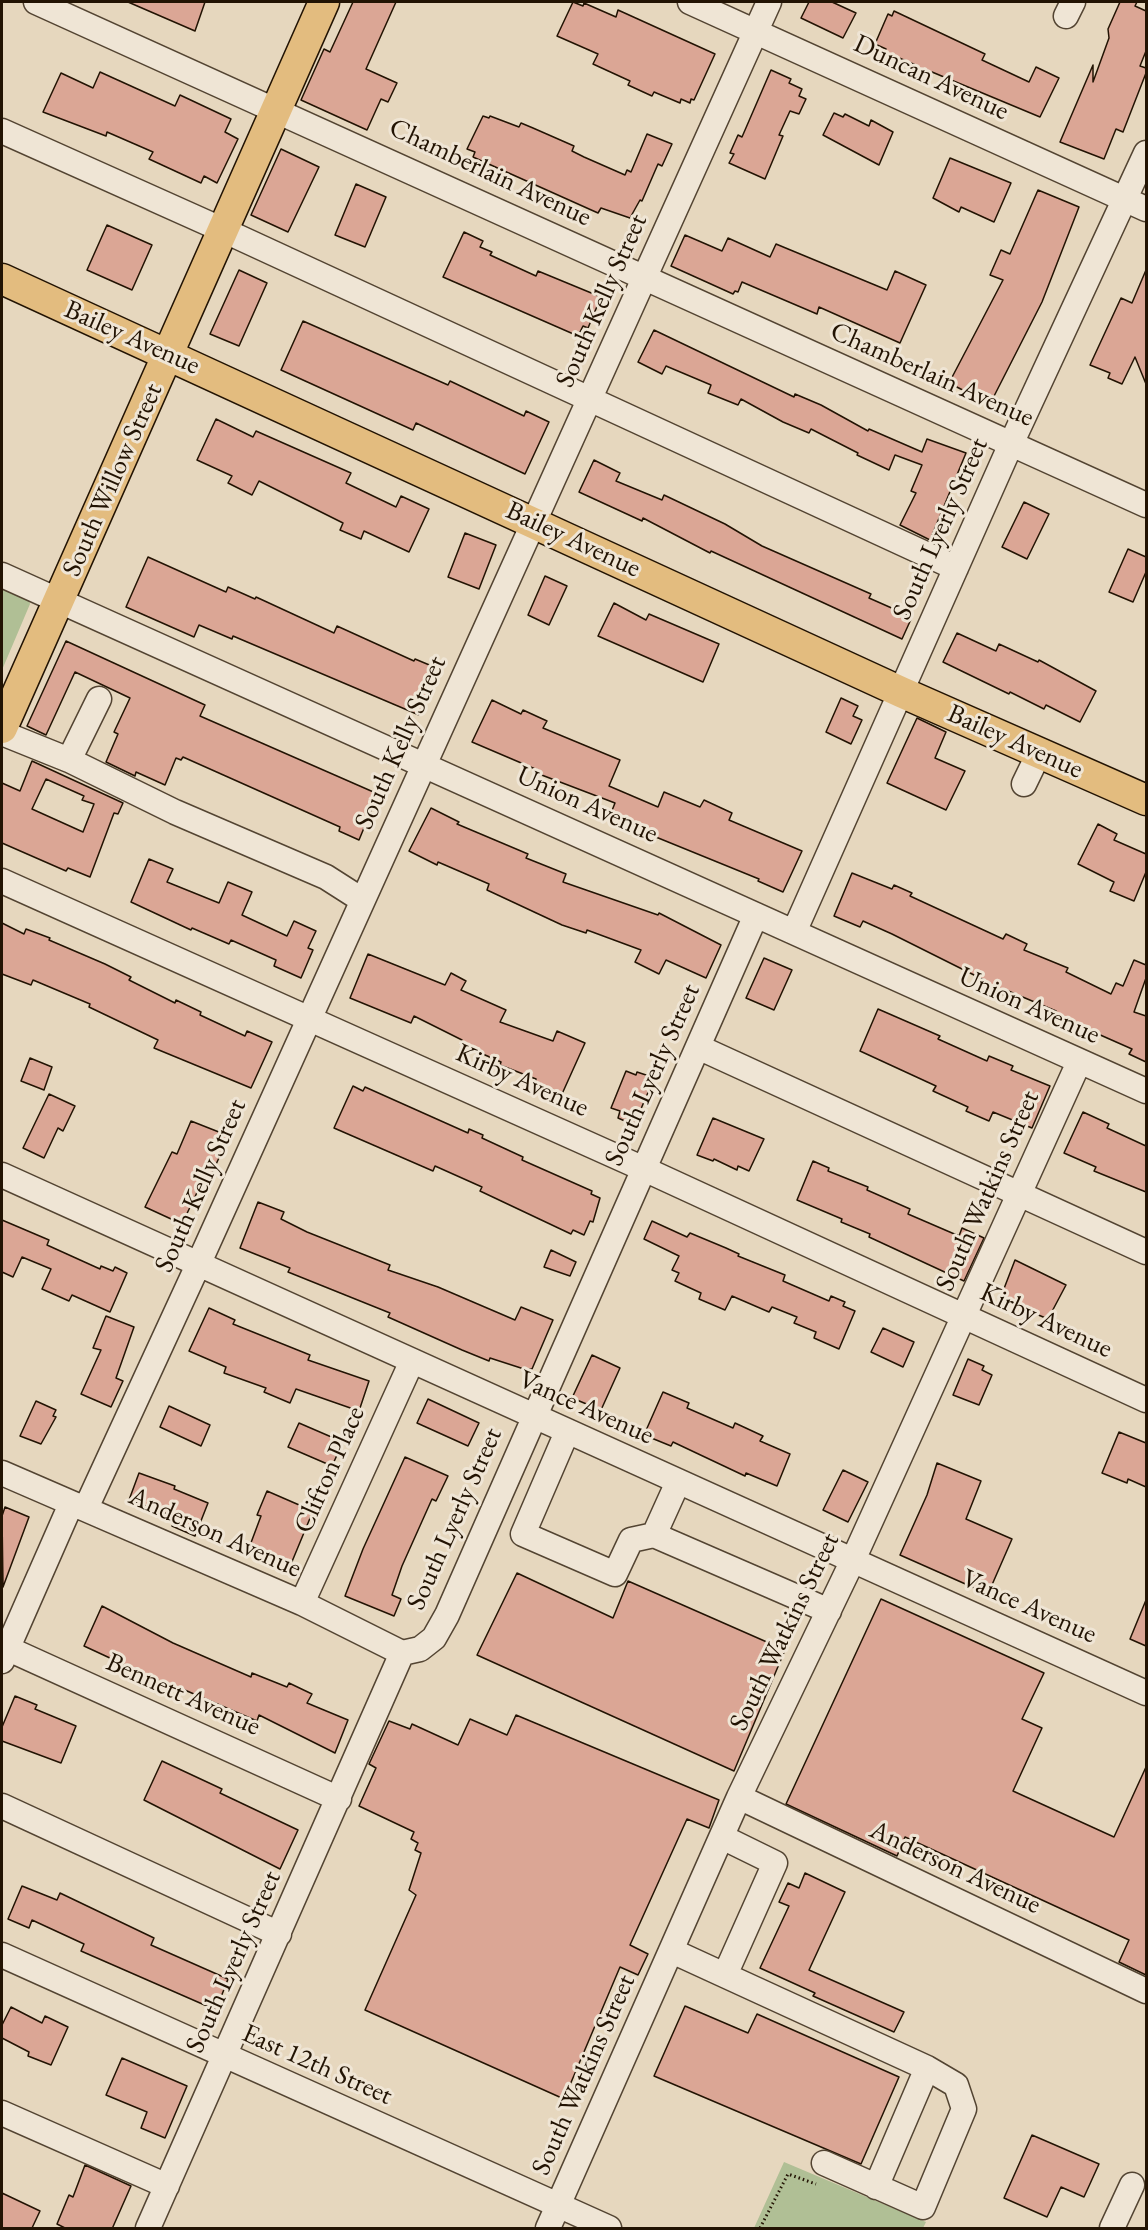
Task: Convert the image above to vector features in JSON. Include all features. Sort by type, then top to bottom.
[{"type":"main road","name":"South Willow Street","points":[[2,728],[169,354],[275,108],[324,2]]},
{"type":"main road","name":"Bailey Avenue","points":[[2,279],[901,692],[1146,800]]},
{"type":"street","name":"Chamberlain Avenue","points":[[36,2],[275,108],[1146,505]]},
{"type":"street","name":"Duncan Avenue","points":[[690,2],[1136,205]]},
{"type":"street","name":"South Kelly Street","points":[[3,1652],[198,1265],[768,2]]},
{"type":"street","points":[[2,131],[223,230],[956,568]]},
{"type":"street","name":"South Lyerly Street","points":[[794,932],[1011,444],[1136,205],[1146,153]]},
{"type":"street","name":"Union Avenue","points":[[2,575],[1146,1091]]},
{"type":"street","points":[[69,760],[99,699]]},
{"type":"street","points":[[2,733],[69,760],[175,812],[326,877],[362,900]]},
{"type":"street","points":[[1024,784],[1039,753]]},
{"type":"street","name":"Kirby Avenue","points":[[2,881],[645,1170],[1146,1400]]},
{"type":"street","name":"South Lyerly Street","points":[[148,2229],[402,1653],[420,1649],[434,1638],[447,1615],[756,915]]},
{"type":"street","points":[[698,1047],[1146,1252]]},
{"type":"street","name":"South Watkins Street","points":[[548,2229],[739,1797],[853,1560],[965,1317],[1078,1062]]},
{"type":"street","name":"Vance Avenue","points":[[2,1175],[1146,1694]]},
{"type":"street","name":"Clifton Place","points":[[302,1603],[412,1361]]},
{"type":"street","points":[[567,1432],[523,1534],[615,1574],[631,1540],[654,1535],[829,1611]]},
{"type":"street","name":"Anderson Avenue","points":[[2,1473],[302,1603],[402,1653]]},
{"type":"street","points":[[654,1535],[678,1482]]},
{"type":"street","name":"Bennett Avenue","points":[[3,1652],[339,1799]]},
{"type":"street","name":"Anderson Avenue","points":[[739,1797],[1146,1991]]},
{"type":"street","points":[[2,1806],[279,1934]]},
{"type":"street","points":[[722,1837],[775,1863],[725,1975]]},
{"type":"street","points":[[672,1951],[927,2068],[956,2085],[964,2109],[923,2207],[824,2163]]},
{"type":"street","name":"East 12th Street","points":[[2,1955],[609,2229]]},
{"type":"street","points":[[876,2187],[927,2068]]},
{"type":"street","points":[[2,2113],[167,2186]]},
{"type":"street","points":[[1112,2229],[1132,2185]]},
{"type":"path","points":[[760,2229],[788,2174],[824,2187]]},
{"type":"green space","points":[[2,588],[29,600],[30,604],[2,670]]},
{"type":"green space","points":[[784,2162],[926,2222],[923,2228],[754,2228]]},
{"type":"building","points":[[128,2],[205,2],[195,31]]},
{"type":"building","points":[[353,2],[396,2],[366,69],[397,83],[388,102],[381,99],[367,130],[301,100],[324,49],[330,52]]},
{"type":"building","points":[[573,2],[583,6],[584,3],[616,17],[618,10],[715,54],[694,100],[691,99],[690,103],[681,99],[680,103],[654,92],[652,96],[628,85],[630,81],[593,64],[598,54],[557,36]]},
{"type":"building","points":[[809,2],[832,2],[856,13],[843,38],[801,18]]},
{"type":"building","points":[[1120,2],[1137,2],[1135,6],[1146,11],[1146,51],[1140,66],[1146,68],[1146,73],[1123,132],[1116,129],[1104,159],[1060,142],[1093,65],[1093,82],[1109,38],[1108,29]]},
{"type":"building","points":[[894,11],[985,54],[982,60],[1029,82],[1036,67],[1059,78],[1040,117],[932,72],[931,75],[916,68],[918,66],[885,52],[886,49],[875,44],[888,14],[892,16]]},
{"type":"building","points":[[771,70],[791,79],[789,83],[802,89],[799,96],[806,99],[799,114],[790,111],[779,135],[783,136],[765,179],[729,163],[734,154],[730,153],[738,135],[742,137]]},
{"type":"building","points":[[100,72],[175,106],[180,95],[231,119],[225,132],[238,139],[217,183],[204,176],[201,183],[149,159],[153,152],[107,132],[106,136],[43,112],[61,73],[93,88]]},
{"type":"building","points":[[834,113],[843,117],[845,114],[869,126],[871,120],[893,132],[879,165],[823,135]]},
{"type":"building","points":[[483,116],[489,118],[490,116],[519,127],[521,123],[574,146],[572,151],[625,175],[627,170],[631,172],[647,134],[672,144],[662,166],[658,164],[642,201],[640,200],[630,218],[601,208],[598,213],[473,157],[475,152],[467,149]]},
{"type":"building","points":[[281,149],[319,167],[288,232],[251,215]]},
{"type":"building","points":[[950,158],[1011,183],[994,222],[961,207],[959,212],[933,198]]},
{"type":"building","points":[[356,184],[386,197],[365,247],[335,235]]},
{"type":"building","points":[[1038,190],[1079,207],[1042,302],[990,404],[949,383],[1003,280],[990,275],[1001,250],[1010,254]]},
{"type":"building","points":[[107,225],[152,245],[132,290],[87,270]]},
{"type":"building","points":[[464,232],[483,241],[480,247],[492,252],[490,255],[536,276],[538,271],[601,297],[588,328],[583,326],[578,336],[443,277]]},
{"type":"building","points":[[685,235],[722,251],[728,238],[770,257],[776,244],[887,290],[895,271],[926,285],[900,343],[819,307],[817,314],[742,282],[738,292],[735,291],[733,294],[671,266]]},
{"type":"building","points":[[239,270],[267,283],[239,346],[210,334]]},
{"type":"building","points":[[1146,270],[1146,384],[1135,357],[1122,384],[1108,378],[1110,373],[1090,365],[1121,298],[1132,303]]},
{"type":"building","points":[[303,321],[448,385],[450,381],[524,416],[526,411],[549,422],[525,474],[416,423],[413,430],[281,370]]},
{"type":"building","points":[[654,330],[794,397],[795,394],[821,405],[868,431],[869,429],[922,452],[927,439],[966,453],[930,540],[900,525],[916,493],[911,491],[922,465],[895,455],[889,470],[811,429],[809,433],[783,422],[741,399],[738,405],[708,393],[711,385],[666,366],[662,374],[638,362]]},
{"type":"building","points":[[216,419],[253,437],[256,431],[351,473],[346,483],[396,507],[401,496],[429,509],[409,552],[364,531],[361,539],[340,530],[343,523],[259,481],[252,495],[228,483],[232,476],[197,460]]},
{"type":"building","points":[[594,460],[620,473],[616,481],[662,500],[664,495],[725,524],[762,546],[871,594],[869,598],[912,617],[902,639],[711,551],[710,553],[643,518],[642,521],[579,492]]},
{"type":"building","points":[[1024,502],[1049,514],[1027,559],[1002,547]]},
{"type":"building","points":[[465,533],[496,545],[479,589],[448,577]]},
{"type":"building","points":[[1128,549],[1146,557],[1146,572],[1133,602],[1109,592]]},
{"type":"building","points":[[148,557],[226,592],[228,587],[255,599],[256,597],[334,633],[337,626],[414,661],[415,659],[439,669],[419,715],[233,636],[232,639],[199,625],[194,637],[126,607]]},
{"type":"building","points":[[545,576],[567,586],[549,625],[528,615]]},
{"type":"building","points":[[614,603],[646,620],[649,614],[719,644],[703,682],[598,636]]},
{"type":"building","points":[[957,633],[996,651],[999,644],[1038,662],[1039,660],[1096,691],[1080,722],[1046,705],[1044,709],[1010,692],[1009,694],[943,662]]},
{"type":"building","points":[[66,641],[205,705],[200,716],[378,794],[359,840],[339,831],[340,827],[183,757],[181,760],[176,758],[165,785],[136,772],[135,776],[106,762],[118,734],[114,732],[130,698],[75,672],[46,735],[27,726]]},
{"type":"building","points":[[841,698],[858,706],[853,716],[862,720],[851,744],[826,732]]},
{"type":"building","points":[[492,700],[521,714],[523,710],[547,721],[543,728],[620,760],[609,786],[658,807],[664,792],[700,807],[704,800],[732,813],[729,820],[802,851],[783,892],[758,881],[759,879],[646,833],[648,829],[611,813],[615,803],[539,774],[540,771],[472,742]]},
{"type":"building","points":[[917,718],[946,732],[935,758],[965,771],[946,810],[887,783]]},
{"type":"building","points":[[32,761],[123,803],[118,814],[114,813],[90,877],[68,868],[66,871],[2,843],[2,783],[20,791]],"holes":[[[46,779],[84,796],[82,800],[94,804],[83,832],[32,809]]]},
{"type":"building","points":[[431,808],[459,822],[457,824],[528,854],[526,858],[566,874],[563,882],[658,915],[659,913],[721,945],[706,978],[666,960],[659,974],[635,962],[641,950],[587,930],[586,933],[562,925],[487,890],[489,884],[438,862],[437,865],[409,851]]},
{"type":"building","points":[[1098,824],[1117,834],[1114,840],[1146,854],[1146,872],[1134,901],[1110,891],[1114,882],[1078,864]]},
{"type":"building","points":[[149,859],[173,869],[167,882],[219,903],[228,882],[252,892],[242,915],[287,936],[294,921],[316,931],[308,948],[313,950],[301,978],[274,966],[276,960],[231,940],[229,944],[192,928],[191,930],[131,902]]},
{"type":"building","points":[[852,873],[892,889],[894,885],[912,893],[910,896],[1003,939],[1006,934],[1027,944],[1024,950],[1068,968],[1066,972],[1111,994],[1116,983],[1123,986],[1134,960],[1146,965],[1146,978],[1134,1012],[1146,1016],[1146,1062],[1129,1054],[1132,1049],[1055,1015],[1056,1011],[1006,990],[1004,995],[982,984],[984,980],[892,934],[863,921],[860,927],[834,916]]},
{"type":"building","points":[[2,923],[24,934],[26,929],[50,938],[49,940],[131,977],[129,980],[175,1003],[176,1000],[201,1012],[200,1015],[245,1036],[247,1031],[272,1042],[251,1088],[154,1048],[158,1040],[89,1007],[90,1004],[33,980],[31,985],[2,974]]},
{"type":"building","points":[[368,954],[445,985],[451,973],[466,981],[461,990],[506,1010],[500,1022],[553,1041],[557,1031],[585,1043],[562,1094],[535,1082],[536,1079],[500,1065],[501,1062],[460,1044],[462,1040],[414,1016],[411,1023],[350,998]]},
{"type":"building","points":[[764,958],[792,970],[774,1010],[746,998]]},
{"type":"building","points":[[878,1009],[940,1036],[938,1039],[987,1061],[989,1056],[1013,1066],[1011,1070],[1050,1086],[1032,1128],[993,1112],[989,1121],[966,1111],[968,1107],[933,1091],[936,1086],[860,1051]]},
{"type":"building","points":[[30,1058],[52,1067],[44,1090],[21,1081]]},
{"type":"building","points":[[626,1071],[652,1077],[653,1081],[634,1125],[618,1118],[620,1111],[611,1108]]},
{"type":"building","points":[[353,1086],[363,1091],[365,1087],[468,1133],[469,1129],[483,1135],[482,1138],[523,1157],[522,1160],[592,1191],[591,1194],[600,1198],[593,1222],[590,1221],[584,1235],[573,1230],[571,1234],[480,1191],[482,1187],[435,1166],[433,1171],[334,1128]]},
{"type":"building","points":[[49,1094],[75,1106],[63,1131],[58,1128],[44,1158],[23,1148]]},
{"type":"building","points":[[1083,1112],[1109,1124],[1107,1128],[1146,1146],[1146,1192],[1094,1171],[1096,1167],[1064,1153]]},
{"type":"building","points":[[713,1118],[764,1139],[749,1171],[738,1166],[737,1170],[714,1159],[713,1161],[697,1155]]},
{"type":"building","points":[[191,1121],[229,1136],[207,1184],[202,1182],[182,1224],[145,1207],[172,1152],[177,1154]]},
{"type":"building","points":[[813,1161],[829,1168],[828,1171],[868,1187],[867,1190],[910,1209],[908,1214],[959,1236],[962,1228],[984,1238],[964,1281],[869,1237],[870,1234],[841,1222],[842,1219],[797,1200]]},
{"type":"building","points":[[258,1202],[284,1212],[281,1219],[307,1232],[390,1265],[388,1270],[438,1287],[515,1320],[521,1307],[553,1320],[532,1369],[524,1369],[490,1358],[489,1361],[462,1350],[388,1317],[390,1313],[288,1272],[290,1268],[240,1248]]},
{"type":"building","points":[[2,1220],[49,1240],[47,1245],[100,1269],[101,1266],[113,1271],[115,1267],[127,1273],[110,1312],[72,1295],[69,1301],[42,1289],[51,1269],[22,1257],[13,1277],[2,1272]]},
{"type":"building","points":[[652,1221],[687,1237],[690,1233],[726,1248],[739,1254],[738,1256],[785,1275],[783,1281],[829,1301],[831,1296],[845,1302],[843,1306],[855,1311],[839,1349],[814,1338],[816,1332],[794,1323],[797,1317],[772,1307],[769,1312],[732,1296],[725,1310],[699,1299],[701,1293],[675,1281],[679,1273],[672,1270],[679,1256],[644,1239]]},
{"type":"building","points":[[551,1250],[576,1262],[570,1276],[544,1267]]},
{"type":"building","points":[[1015,1260],[1066,1285],[1048,1319],[1000,1299]]},
{"type":"building","points":[[209,1308],[235,1320],[233,1324],[310,1355],[308,1360],[369,1381],[359,1411],[296,1389],[290,1403],[264,1392],[266,1388],[224,1373],[226,1367],[189,1351]]},
{"type":"building","points":[[106,1316],[134,1327],[116,1378],[123,1381],[111,1407],[81,1394],[101,1350],[93,1348]]},
{"type":"building","points":[[883,1328],[914,1342],[903,1367],[871,1352]]},
{"type":"building","points":[[592,1355],[620,1368],[601,1410],[572,1398]]},
{"type":"building","points":[[968,1359],[984,1366],[982,1370],[992,1375],[979,1405],[953,1395]]},
{"type":"building","points":[[663,1392],[689,1403],[687,1408],[733,1428],[735,1423],[763,1436],[760,1441],[790,1454],[777,1486],[746,1473],[745,1476],[673,1442],[671,1446],[644,1435]]},
{"type":"building","points":[[428,1399],[479,1423],[468,1446],[417,1423]]},
{"type":"building","points":[[36,1401],[56,1410],[53,1416],[56,1417],[41,1444],[20,1436]]},
{"type":"building","points":[[169,1406],[210,1425],[201,1446],[160,1427]]},
{"type":"building","points":[[299,1423],[343,1442],[332,1466],[288,1447]]},
{"type":"building","points":[[1119,1432],[1146,1443],[1146,1487],[1128,1479],[1127,1483],[1102,1473]]},
{"type":"building","points":[[405,1457],[448,1476],[436,1501],[432,1499],[402,1566],[392,1595],[401,1599],[394,1616],[345,1596],[363,1549]]},
{"type":"building","points":[[937,1463],[981,1481],[966,1519],[1012,1539],[988,1594],[900,1555],[927,1495]]},
{"type":"building","points":[[843,1470],[868,1482],[848,1522],[823,1510]]},
{"type":"building","points":[[139,1473],[175,1486],[174,1489],[208,1503],[195,1536],[172,1526],[176,1517],[129,1500]]},
{"type":"building","points":[[267,1491],[313,1511],[291,1564],[249,1548],[261,1516],[257,1515]]},
{"type":"building","points":[[5,1507],[29,1517],[3,1587],[2,1516]]},
{"type":"building","points":[[517,1573],[613,1618],[628,1581],[785,1650],[734,1771],[477,1655]]},
{"type":"building","points":[[881,1599],[1044,1673],[1022,1719],[1042,1728],[1013,1791],[1114,1837],[1146,1767],[1146,1975],[1119,1962],[1129,1940],[905,1837],[897,1856],[786,1804]]},
{"type":"building","points":[[1146,1600],[1146,1646],[1130,1639]]},
{"type":"building","points":[[102,1606],[173,1643],[251,1677],[252,1673],[287,1687],[289,1683],[312,1694],[307,1703],[348,1720],[335,1753],[259,1715],[257,1721],[180,1688],[179,1690],[84,1646]]},
{"type":"building","points":[[15,1696],[37,1705],[35,1709],[76,1726],[61,1763],[2,1741],[2,1727]]},
{"type":"building","points":[[516,1715],[719,1800],[709,1828],[687,1819],[630,1945],[648,1954],[638,1975],[620,1967],[564,2099],[365,2010],[416,1895],[409,1890],[421,1853],[415,1850],[418,1843],[411,1839],[414,1832],[359,1806],[376,1768],[369,1764],[389,1721],[410,1729],[412,1724],[458,1745],[470,1719],[507,1735]]},
{"type":"building","points":[[162,1761],[222,1789],[220,1793],[298,1830],[280,1869],[144,1800]]},
{"type":"building","points":[[805,1873],[845,1892],[809,1970],[904,2012],[894,2032],[813,1996],[815,1993],[760,1968],[789,1906],[779,1902],[788,1883],[799,1888]]},
{"type":"building","points":[[22,1886],[57,1900],[60,1893],[154,1938],[151,1945],[228,1979],[216,2010],[81,1951],[84,1944],[32,1920],[29,1928],[8,1919]]},
{"type":"building","points":[[685,2006],[748,2033],[757,2014],[899,2077],[861,2164],[654,2076]]},
{"type":"building","points":[[11,2007],[42,2023],[45,2016],[68,2027],[51,2065],[28,2056],[29,2052],[2,2038],[2,2025]]},
{"type":"building","points":[[122,2058],[187,2086],[165,2138],[141,2128],[147,2112],[106,2095]]},
{"type":"building","points":[[1032,2135],[1099,2164],[1084,2197],[1061,2187],[1047,2217],[1004,2198]]},
{"type":"building","points":[[85,2165],[131,2186],[112,2229],[67,2229],[57,2224],[69,2195],[73,2197]]},
{"type":"building","points":[[2,2193],[40,2211],[32,2228],[2,2228]]}]
